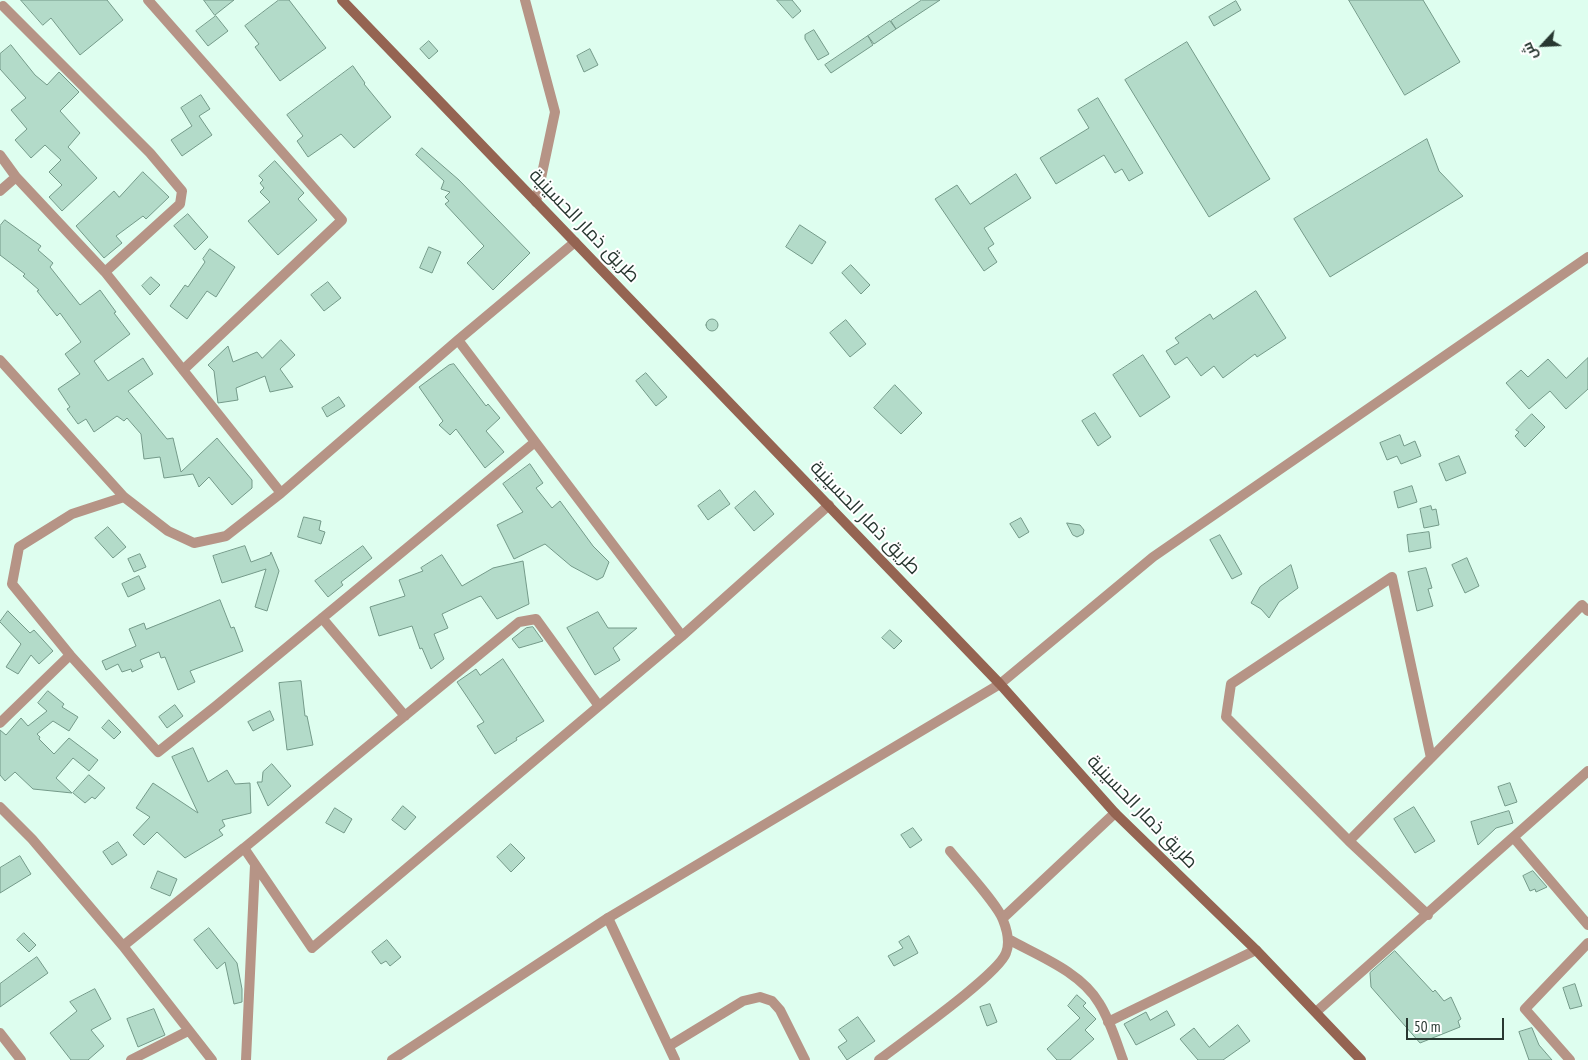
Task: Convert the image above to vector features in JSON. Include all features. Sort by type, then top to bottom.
[{"type":"main road","name":"طريق ذمار الحسينية","points":[[342,0],[1000,684],[1115,814],[1256,950],[1361,1060]]},
{"type":"street","points":[[148,0],[342,220],[183,370]]},
{"type":"street","points":[[525,0],[555,112],[536,202]]},
{"type":"street","points":[[4,5],[150,153],[182,191],[180,204],[106,272]]},
{"type":"street","points":[[0,155],[16,177],[106,272],[281,493]]},
{"type":"street","points":[[0,191],[16,177]]},
{"type":"street","points":[[0,360],[124,497],[168,531],[194,543],[226,536],[281,493],[575,242]]},
{"type":"street","points":[[392,1060],[608,918],[1000,684],[1153,557],[1588,257]]},
{"type":"street","points":[[458,340],[682,636]]},
{"type":"street","points":[[124,497],[72,514],[19,547],[12,584],[70,656],[158,752],[535,442]]},
{"type":"street","points":[[244,848],[312,948],[682,636],[829,505]]},
{"type":"street","points":[[1428,914],[1349,841],[1226,718],[1231,684],[1392,577],[1430,758]]},
{"type":"street","points":[[1349,841],[1582,605],[1588,611]]},
{"type":"street","points":[[322,618],[405,716]]},
{"type":"street","points":[[123,946],[519,622],[536,619],[599,706]]},
{"type":"street","points":[[0,723],[70,656]]},
{"type":"street","points":[[1316,1012],[1588,771]]},
{"type":"street","points":[[0,807],[32,839],[123,946],[212,1060]]},
{"type":"street","points":[[1003,918],[1115,814]]},
{"type":"street","points":[[1514,838],[1588,925]]},
{"type":"street","points":[[879,1060],[950,1006],[1000,963],[1007,952],[1008,939],[1003,918],[950,851]]},
{"type":"street","points":[[246,1060],[255,865]]},
{"type":"street","points":[[608,918],[675,1060]]},
{"type":"street","points":[[1008,939],[1082,982],[1100,1004],[1123,1060]]},
{"type":"street","points":[[1570,1060],[1525,1009],[1588,943]]},
{"type":"street","points":[[1108,1022],[1256,950]]},
{"type":"street","points":[[669,1046],[743,1001],[760,997],[772,1001],[780,1010],[805,1060]]},
{"type":"street","points":[[132,1060],[188,1031]]},
{"type":"street","points":[[0,1033],[21,1060]]},
{"type":"building","points":[[21,0],[107,0],[123,20],[80,55],[51,18],[43,25]]},
{"type":"building","points":[[204,0],[234,0],[215,15]]},
{"type":"building","points":[[279,0],[289,0],[326,48],[280,81],[255,47],[259,44],[245,26]]},
{"type":"building","points":[[777,0],[792,0],[801,11],[793,18]]},
{"type":"building","points":[[922,0],[940,0],[896,29],[891,21]]},
{"type":"building","points":[[1349,0],[1423,0],[1460,62],[1405,95]]},
{"type":"building","points":[[1236,1],[1241,10],[1214,26],[1209,17]]},
{"type":"building","points":[[216,16],[228,31],[208,46],[196,31]]},
{"type":"building","points":[[890,21],[896,29],[874,44],[868,36]]},
{"type":"building","points":[[814,30],[829,54],[818,60],[805,39],[805,35]]},
{"type":"building","points":[[868,36],[873,45],[831,73],[825,65]]},
{"type":"building","points":[[429,41],[438,51],[429,59],[420,49]]},
{"type":"building","points":[[1187,42],[1270,179],[1209,217],[1125,80]]},
{"type":"building","points":[[11,45],[35,75],[47,85],[59,72],[79,92],[60,111],[80,133],[68,147],[97,178],[62,211],[49,197],[62,185],[49,172],[61,160],[45,145],[31,158],[15,140],[27,129],[11,110],[26,98],[0,69],[0,54]]},
{"type":"building","points":[[590,49],[598,65],[584,72],[577,56]]},
{"type":"building","points":[[353,66],[364,84],[391,117],[354,148],[341,134],[308,157],[297,141],[303,136],[287,115]]},
{"type":"building","points":[[201,95],[210,109],[199,116],[212,135],[182,156],[171,140],[192,126],[181,108]]},
{"type":"building","points":[[1098,98],[1143,173],[1129,181],[1122,169],[1115,173],[1104,155],[1056,184],[1040,158],[1089,128],[1078,110]]},
{"type":"building","points":[[1427,139],[1439,171],[1463,196],[1330,277],[1294,219]]},
{"type":"building","points":[[422,148],[459,180],[530,253],[493,290],[467,263],[484,246],[445,204],[449,201],[445,197],[450,192],[441,189],[444,181],[416,155]]},
{"type":"building","points":[[275,161],[304,193],[298,199],[317,220],[278,255],[248,221],[270,202],[260,192],[264,188],[260,183],[263,180],[259,176]]},
{"type":"building","points":[[143,172],[169,197],[146,219],[143,216],[116,236],[122,243],[104,258],[76,226],[114,191],[119,197]]},
{"type":"building","points":[[1016,174],[1031,198],[984,228],[994,244],[988,248],[997,262],[984,271],[935,199],[957,185],[970,204]]},
{"type":"building","points":[[188,214],[208,237],[195,250],[174,226]]},
{"type":"building","points":[[5,220],[41,246],[38,250],[53,263],[50,267],[80,305],[100,290],[116,312],[114,313],[130,334],[94,361],[108,381],[143,358],[153,374],[128,391],[167,439],[173,438],[181,472],[217,438],[252,480],[252,488],[232,505],[209,477],[199,487],[193,474],[164,478],[160,457],[144,459],[141,434],[127,418],[124,421],[117,416],[94,432],[86,419],[78,424],[67,409],[70,407],[58,389],[80,374],[65,354],[81,342],[60,313],[57,316],[37,291],[39,290],[23,276],[25,274],[0,255],[0,226]]},
{"type":"building","points":[[800,225],[826,242],[812,264],[786,247]]},
{"type":"building","points":[[429,247],[441,252],[432,273],[420,268]]},
{"type":"building","points":[[210,249],[235,267],[216,297],[207,291],[187,319],[170,306],[185,285],[188,287],[205,262],[203,259]]},
{"type":"building","points":[[851,265],[870,285],[861,294],[842,273]]},
{"type":"building","points":[[151,277],[160,285],[150,295],[142,286]]},
{"type":"building","points":[[328,282],[341,298],[324,311],[311,295]]},
{"type":"building","points":[[1256,291],[1286,338],[1257,357],[1255,354],[1223,378],[1214,366],[1201,376],[1187,357],[1175,365],[1166,351],[1179,343],[1175,338],[1210,314],[1213,319]]},
{"type":"building","points":[[712,319],[718,325],[712,331],[706,325]]},
{"type":"building","points":[[846,320],[866,344],[850,357],[830,333]]},
{"type":"building","points":[[281,340],[295,355],[280,369],[293,387],[270,392],[265,376],[236,388],[238,400],[218,403],[214,371],[208,365],[228,346],[233,362],[257,352],[262,358]]},
{"type":"building","points":[[1143,355],[1170,397],[1140,417],[1113,375]]},
{"type":"building","points":[[1588,358],[1588,389],[1566,409],[1550,391],[1529,409],[1506,383],[1521,370],[1528,377],[1548,359],[1566,378]]},
{"type":"building","points":[[454,364],[486,406],[488,404],[500,418],[486,431],[504,452],[485,468],[456,429],[450,435],[439,425],[443,421],[419,387],[449,365]]},
{"type":"building","points":[[646,373],[667,397],[656,406],[636,381]]},
{"type":"building","points":[[895,385],[922,413],[901,434],[874,408]]},
{"type":"building","points":[[339,397],[345,406],[327,417],[322,408]]},
{"type":"building","points":[[1095,413],[1111,437],[1098,446],[1082,421]]},
{"type":"building","points":[[1532,414],[1545,427],[1525,447],[1515,436],[1519,432],[1516,430]]},
{"type":"building","points":[[1400,435],[1404,446],[1415,441],[1421,456],[1401,464],[1397,456],[1387,460],[1380,443]]},
{"type":"building","points":[[1459,456],[1466,473],[1446,481],[1439,464]]},
{"type":"building","points":[[530,464],[543,483],[536,488],[552,508],[560,501],[593,546],[609,562],[603,577],[597,580],[571,566],[545,544],[514,559],[497,525],[523,512],[503,484]]},
{"type":"building","points":[[1412,486],[1417,502],[1398,508],[1394,492]]},
{"type":"building","points":[[720,490],[730,504],[708,520],[698,506]]},
{"type":"building","points":[[755,491],[774,514],[754,531],[735,508]]},
{"type":"building","points":[[1431,506],[1432,510],[1436,509],[1439,525],[1424,528],[1420,509]]},
{"type":"building","points":[[304,517],[321,521],[319,530],[325,532],[321,544],[298,537]]},
{"type":"building","points":[[1021,518],[1029,532],[1019,538],[1010,524]]},
{"type":"building","points":[[1067,523],[1080,525],[1084,530],[1083,534],[1077,537],[1073,535]]},
{"type":"building","points":[[108,527],[126,547],[113,558],[95,538]]},
{"type":"building","points":[[1429,532],[1431,548],[1409,552],[1407,535]]},
{"type":"building","points":[[1220,535],[1242,574],[1232,579],[1210,540]]},
{"type":"building","points":[[245,546],[251,562],[270,555],[271,552],[279,571],[267,611],[255,607],[266,569],[222,583],[213,556]]},
{"type":"building","points":[[363,546],[372,558],[341,582],[343,585],[328,597],[315,581]]},
{"type":"building","points":[[140,554],[146,567],[134,572],[128,559]]},
{"type":"building","points":[[442,555],[462,586],[493,568],[523,561],[529,604],[497,619],[481,596],[442,614],[448,628],[434,634],[444,659],[431,669],[422,648],[420,649],[412,626],[379,636],[370,607],[405,596],[399,580],[423,571],[421,568]]},
{"type":"building","points":[[1467,558],[1479,586],[1465,593],[1452,565]]},
{"type":"building","points":[[1291,565],[1298,588],[1279,602],[1269,618],[1261,609],[1251,603],[1260,587]]},
{"type":"building","points":[[1426,568],[1432,588],[1428,589],[1433,606],[1417,611],[1408,572]]},
{"type":"building","points":[[139,576],[145,589],[128,597],[122,584]]},
{"type":"building","points":[[220,600],[231,628],[234,627],[243,651],[190,671],[195,682],[178,690],[165,657],[161,658],[159,652],[140,660],[143,667],[132,672],[131,669],[122,672],[118,664],[106,670],[102,661],[136,646],[129,629],[144,623],[146,629]]},
{"type":"building","points":[[8,611],[30,633],[34,630],[53,651],[39,664],[31,655],[18,674],[6,667],[21,644],[0,622]]},
{"type":"building","points":[[598,612],[608,628],[637,628],[613,648],[620,660],[595,675],[567,628]]},
{"type":"building","points":[[533,627],[543,641],[519,648],[512,639],[526,628]]},
{"type":"building","points":[[890,630],[902,641],[894,649],[882,638]]},
{"type":"building","points":[[503,659],[544,721],[516,738],[517,740],[495,754],[477,726],[484,722],[457,682],[476,669],[480,675]]},
{"type":"building","points":[[301,681],[305,716],[307,716],[313,745],[287,750],[279,683]]},
{"type":"building","points":[[48,691],[64,704],[62,707],[78,717],[69,731],[53,721],[37,734],[40,737],[39,739],[54,754],[69,738],[98,760],[89,771],[73,758],[56,778],[72,793],[33,789],[15,772],[5,781],[0,775],[0,730],[6,735],[21,718],[28,726],[47,711],[38,703]]},
{"type":"building","points":[[175,705],[183,716],[167,728],[159,717]]},
{"type":"building","points":[[270,711],[274,720],[253,731],[248,722]]},
{"type":"building","points":[[109,720],[121,732],[114,739],[102,728]]},
{"type":"building","points":[[193,748],[208,782],[227,770],[235,784],[250,783],[251,813],[222,820],[225,826],[219,830],[223,835],[185,858],[157,832],[144,845],[133,835],[150,817],[136,808],[153,783],[198,813],[172,757]]},
{"type":"building","points":[[272,764],[291,786],[268,806],[257,782],[262,782],[263,772]]},
{"type":"building","points":[[89,775],[105,788],[95,799],[92,797],[85,803],[73,793]]},
{"type":"building","points":[[1510,783],[1517,802],[1505,806],[1498,787]]},
{"type":"building","points":[[403,806],[416,817],[405,830],[392,820]]},
{"type":"building","points":[[1414,807],[1435,841],[1415,853],[1394,819]]},
{"type":"building","points":[[335,808],[352,819],[344,833],[326,823]]},
{"type":"building","points":[[1509,811],[1513,823],[1496,828],[1478,845],[1471,822]]},
{"type":"building","points":[[913,828],[922,840],[910,848],[901,835]]},
{"type":"building","points":[[118,842],[127,855],[112,865],[103,852]]},
{"type":"building","points":[[511,844],[525,858],[511,872],[497,857]]},
{"type":"building","points":[[20,856],[31,874],[0,893],[0,868]]},
{"type":"building","points":[[158,871],[177,879],[170,896],[151,888]]},
{"type":"building","points":[[1533,871],[1547,887],[1536,892],[1535,889],[1530,891],[1523,876]]},
{"type":"building","points":[[209,928],[237,963],[242,989],[242,1002],[234,1004],[225,962],[217,969],[194,940]]},
{"type":"building","points":[[24,933],[36,945],[29,952],[17,940]]},
{"type":"building","points":[[909,936],[918,953],[894,966],[888,956],[903,948],[899,942]]},
{"type":"building","points":[[387,940],[401,957],[390,966],[386,961],[381,964],[372,952]]},
{"type":"building","points":[[1395,951],[1433,992],[1435,990],[1444,1001],[1451,997],[1461,1019],[1458,1021],[1460,1027],[1420,1043],[1371,987],[1370,973]]},
{"type":"building","points":[[37,957],[48,973],[0,1007],[0,984]]},
{"type":"building","points":[[1575,984],[1582,1006],[1570,1009],[1563,988]]},
{"type":"building","points":[[95,989],[111,1019],[91,1030],[104,1046],[88,1060],[71,1060],[50,1033],[77,1011],[70,1002]]},
{"type":"building","points":[[1077,995],[1086,1003],[1083,1006],[1096,1019],[1085,1030],[1094,1039],[1070,1060],[1057,1060],[1047,1049],[1080,1018],[1068,1006]]},
{"type":"building","points":[[990,1004],[997,1022],[987,1026],[980,1007]]},
{"type":"building","points":[[154,1009],[165,1035],[138,1047],[127,1019]]},
{"type":"building","points":[[1167,1011],[1175,1025],[1136,1045],[1124,1024],[1146,1012],[1150,1020]]},
{"type":"building","points":[[858,1017],[875,1041],[847,1060],[838,1047],[847,1041],[839,1030]]},
{"type":"building","points":[[1238,1025],[1250,1041],[1223,1060],[1198,1060],[1180,1039],[1194,1028],[1209,1047]]},
{"type":"building","points":[[1532,1028],[1539,1045],[1552,1060],[1529,1060],[1519,1032]]}]
